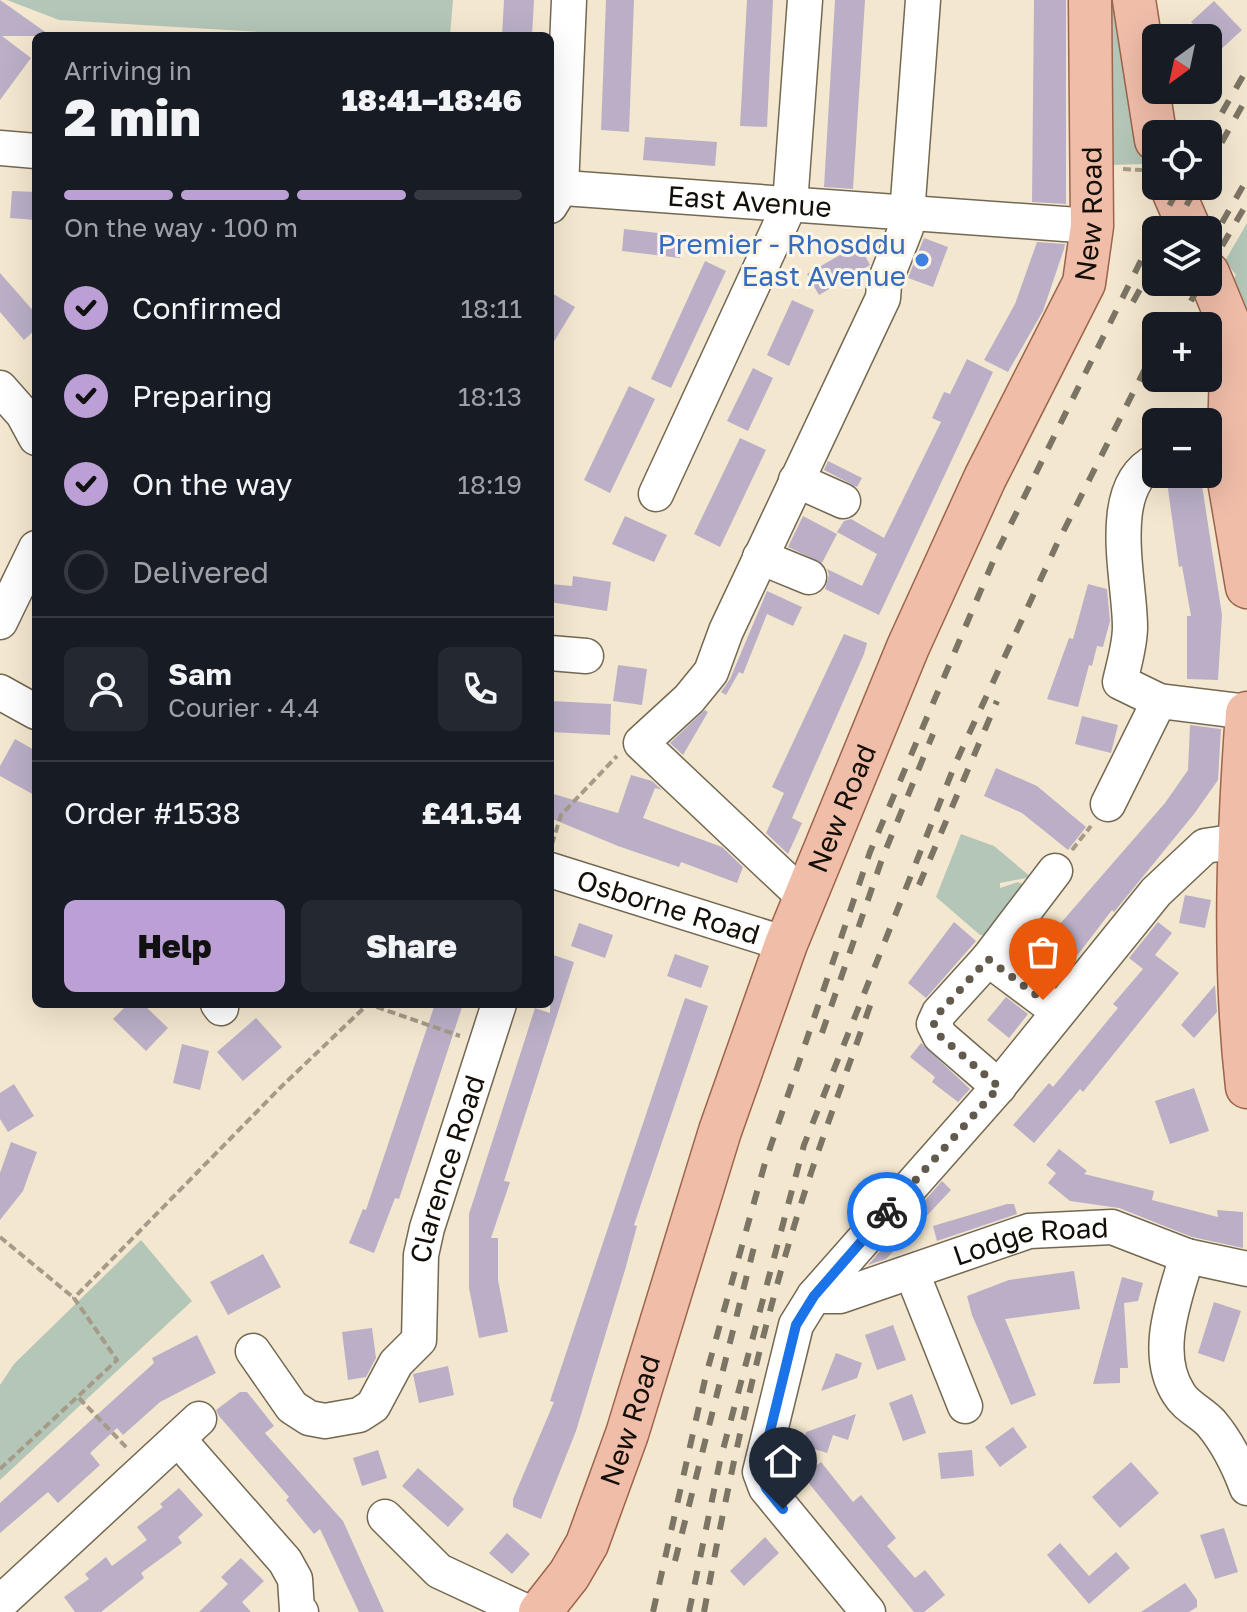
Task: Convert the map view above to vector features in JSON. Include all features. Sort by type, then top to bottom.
[{"type":"main road","name":"New Road","points":[[540,1612],[569,1575],[587,1544],[627,1434],[720,1131],[786,944],[908,647],[985,478],[1084,283],[1092,226],[1090,0]]},
{"type":"main road","points":[[1134,0],[1153,120]]},
{"type":"main road","points":[[1218,296],[1232,331],[1228,475],[1244,540],[1247,587]]},
{"type":"main road","points":[[1247,713],[1238,841],[1240,1030],[1247,1087]]},
{"type":"street","points":[[554,194],[569,0]]},
{"type":"street","points":[[656,494],[790,204],[805,0]]},
{"type":"street","points":[[805,898],[641,743],[689,699],[711,672],[760,557],[881,303],[884,284],[906,228],[923,0]]},
{"type":"street","points":[[1,139],[32,150]]},
{"type":"street","name":"East Avenue","points":[[554,194],[790,204],[1092,226]]},
{"type":"street","points":[[0,388],[23,414],[32,431]]},
{"type":"street","points":[[1142,469],[1123,508],[1130,631],[1117,692],[1247,713]]},
{"type":"street","points":[[796,480],[843,501]]},
{"type":"street","points":[[0,622],[32,556]]},
{"type":"street","points":[[760,557],[809,577]]},
{"type":"street","points":[[554,653],[586,656]]},
{"type":"street","points":[[0,692],[32,710]]},
{"type":"street","points":[[1108,804],[1159,701]]},
{"type":"street","points":[[868,1612],[766,1488],[760,1472],[796,1325],[814,1296],[999,1087],[1156,892],[1205,846],[1238,841]]},
{"type":"street","name":"Osborne Road","points":[[554,871],[786,944]]},
{"type":"street","points":[[999,1087],[940,1036],[934,1024],[939,1013],[988,959],[1055,871]]},
{"type":"street","points":[[988,959],[1043,1000]]},
{"type":"street","name":"Clarence Road","points":[[253,1351],[292,1407],[309,1418],[325,1421],[359,1415],[373,1406],[396,1363],[419,1340],[421,1255],[427,1228],[498,1008]]},
{"type":"street","name":"Lodge Road","points":[[814,1296],[840,1296],[1029,1231],[1112,1227],[1187,1256],[1247,1269]]},
{"type":"street","points":[[1187,1256],[1171,1314],[1165,1363],[1179,1395],[1210,1422],[1234,1454],[1247,1488]]},
{"type":"street","points":[[912,1273],[966,1407]]},
{"type":"street","points":[[0,1603],[188,1429],[285,1561],[295,1579],[298,1611]]},
{"type":"street","points":[[385,1517],[439,1571],[527,1612]]},
{"type":"path","points":[[554,836],[561,815],[630,742],[641,743]]},
{"type":"path","points":[[1055,871],[1108,804]]},
{"type":"path","points":[[74,1298],[282,1086],[364,1008]]},
{"type":"path","points":[[379,1008],[485,1045]]},
{"type":"path","points":[[0,1237],[74,1298],[117,1360],[0,1469]]},
{"type":"path","points":[[78,1397],[146,1468]]},
{"type":"green space","points":[[7,0],[453,0],[450,32],[258,32],[59,20]]},
{"type":"green space","points":[[1110,0],[1128,0],[1144,120],[1142,164],[1110,165]]},
{"type":"green space","points":[[1247,223],[1247,491],[1228,288],[1236,275],[1225,261]]},
{"type":"green space","points":[[961,834],[994,846],[1031,877],[1000,883],[1000,888],[1018,882],[1030,888],[991,936],[980,935],[936,897]]},
{"type":"green space","points":[[141,1240],[192,1301],[0,1480],[0,1385],[14,1364]]},
{"type":"building","points":[[0,0],[45,32],[32,32],[32,36],[2,36],[31,58],[0,100]]},
{"type":"building","points":[[504,0],[534,0],[532,32],[502,32]]},
{"type":"building","points":[[606,0],[634,0],[629,132],[601,130]]},
{"type":"building","points":[[747,0],[773,0],[767,127],[740,126]]},
{"type":"building","points":[[835,0],[865,0],[853,189],[824,187]]},
{"type":"building","points":[[1034,0],[1066,0],[1066,204],[1032,202]]},
{"type":"building","points":[[1214,1],[1242,30],[1222,48],[1222,24],[1191,22]]},
{"type":"building","points":[[645,137],[717,142],[715,166],[643,160]]},
{"type":"building","points":[[12,191],[32,192],[32,220],[10,218]]},
{"type":"building","points":[[624,229],[683,236],[680,258],[622,251]]},
{"type":"building","name":"Premier - Rhosddu East Avenue","points":[[924,238],[948,247],[933,287],[908,278]]},
{"type":"building","points":[[1037,242],[1065,244],[1043,311],[1008,372],[984,360],[1015,304]]},
{"type":"building","points":[[859,244],[870,265],[819,295],[807,274]]},
{"type":"building","points":[[705,261],[726,271],[671,388],[651,379]]},
{"type":"building","points":[[0,273],[32,309],[32,333],[24,340],[0,312]]},
{"type":"building","points":[[554,294],[575,307],[554,341]]},
{"type":"building","points":[[792,300],[814,310],[789,366],[767,355]]},
{"type":"building","points":[[967,359],[993,372],[879,615],[825,589],[829,575],[827,569],[862,586],[877,554],[837,532],[844,521],[851,519],[884,538],[941,422],[932,418],[944,392],[950,394]]},
{"type":"building","points":[[753,368],[773,378],[748,431],[727,421]]},
{"type":"building","points":[[629,386],[655,399],[610,493],[584,480]]},
{"type":"building","points":[[740,438],[766,450],[720,547],[694,534]]},
{"type":"building","points":[[828,461],[862,478],[857,487],[824,470]]},
{"type":"building","points":[[1168,488],[1202,488],[1222,615],[1218,680],[1187,679],[1187,616],[1191,616],[1182,566],[1179,567]]},
{"type":"building","points":[[625,516],[667,535],[654,562],[612,544]]},
{"type":"building","points":[[803,516],[837,534],[822,563],[788,547]]},
{"type":"building","points":[[573,576],[611,582],[607,611],[554,603],[554,584],[572,586]]},
{"type":"building","points":[[1088,584],[1107,589],[1110,621],[1103,647],[1097,646],[1092,666],[1089,665],[1078,707],[1047,699],[1069,638],[1073,639]]},
{"type":"building","points":[[767,591],[802,607],[793,626],[767,614],[743,674],[739,672],[726,695],[721,692],[730,679]]},
{"type":"building","points":[[844,634],[867,643],[792,818],[802,823],[788,854],[766,833],[784,793],[772,787]]},
{"type":"building","points":[[618,665],[647,669],[642,705],[613,701]]},
{"type":"building","points":[[554,701],[611,704],[610,735],[554,732]]},
{"type":"building","points":[[705,710],[708,712],[683,755],[670,743]]},
{"type":"building","points":[[1082,716],[1118,725],[1111,753],[1075,744]]},
{"type":"building","points":[[1190,725],[1221,729],[1218,780],[1194,814],[1114,912],[1112,910],[1060,978],[1033,955],[1165,803],[1188,770]]},
{"type":"building","points":[[15,739],[32,749],[32,794],[0,776],[0,766]]},
{"type":"building","points":[[996,768],[1037,786],[1086,827],[1068,850],[1022,813],[984,796]]},
{"type":"building","points":[[631,775],[652,781],[662,790],[655,788],[643,818],[722,847],[743,867],[737,883],[681,862],[679,867],[618,846],[554,820],[554,794],[618,813]]},
{"type":"building","points":[[1185,895],[1211,900],[1205,928],[1179,923]]},
{"type":"building","points":[[954,922],[976,941],[926,998],[908,983]]},
{"type":"building","points":[[1158,922],[1172,933],[1155,955],[1179,973],[1083,1092],[1080,1089],[1034,1143],[1013,1125],[1049,1083],[1053,1087],[1118,1008],[1113,1004],[1143,969],[1129,958]]},
{"type":"building","points":[[579,923],[613,935],[605,958],[571,946]]},
{"type":"building","points":[[675,954],[709,966],[701,988],[667,976]]},
{"type":"building","points":[[554,955],[574,962],[504,1181],[510,1182],[491,1238],[498,1238],[498,1280],[508,1332],[479,1338],[469,1288],[469,1214],[535,1008],[550,1013],[550,1008],[554,1008]]},
{"type":"building","points":[[1215,985],[1217,1012],[1194,1038],[1181,1025]]},
{"type":"building","points":[[1006,997],[1028,1014],[1009,1038],[987,1020]]},
{"type":"building","points":[[685,998],[708,1006],[634,1225],[637,1226],[625,1270],[576,1431],[541,1519],[513,1507],[513,1499],[554,1402],[550,1401]]},
{"type":"building","points":[[124,1008],[147,1008],[168,1028],[146,1051],[113,1019]]},
{"type":"building","points":[[434,1008],[462,1008],[399,1199],[395,1198],[374,1253],[349,1243],[363,1209],[366,1210]]},
{"type":"building","points":[[256,1018],[282,1047],[243,1081],[217,1052]]},
{"type":"building","points":[[921,1043],[970,1089],[958,1102],[932,1082],[935,1077],[910,1057]]},
{"type":"building","points":[[182,1044],[209,1051],[200,1090],[173,1083]]},
{"type":"building","points":[[14,1084],[34,1116],[8,1132],[0,1119],[0,1093]]},
{"type":"building","points":[[1194,1088],[1209,1131],[1170,1144],[1155,1101]]},
{"type":"building","points":[[11,1142],[37,1152],[23,1191],[0,1220],[0,1173]]},
{"type":"building","points":[[1059,1149],[1087,1171],[1084,1174],[1154,1191],[1152,1200],[1218,1217],[1217,1210],[1243,1212],[1243,1248],[1192,1237],[1119,1208],[1070,1201],[1048,1183],[1056,1173],[1046,1165]]},
{"type":"building","points":[[942,1181],[951,1190],[886,1259],[868,1265]]},
{"type":"building","points":[[1014,1204],[1017,1214],[937,1241],[933,1226]]},
{"type":"building","points":[[263,1254],[281,1287],[228,1315],[210,1282]]},
{"type":"building","points":[[1074,1271],[1080,1309],[1005,1319],[1036,1395],[1011,1405],[972,1315],[967,1296],[1009,1280]]},
{"type":"building","points":[[1122,1277],[1143,1283],[1138,1301],[1124,1303],[1128,1368],[1120,1368],[1120,1383],[1093,1384]]},
{"type":"building","points":[[1214,1302],[1241,1311],[1224,1362],[1198,1353]]},
{"type":"building","points":[[893,1325],[906,1360],[877,1370],[865,1335]]},
{"type":"building","points":[[372,1328],[376,1358],[366,1377],[348,1380],[342,1332]]},
{"type":"building","points":[[197,1335],[216,1373],[160,1402],[123,1435],[117,1428],[90,1453],[100,1465],[58,1503],[48,1492],[0,1533],[0,1503],[154,1363],[152,1358]]},
{"type":"building","points":[[836,1353],[862,1363],[857,1378],[821,1391]]},
{"type":"building","points":[[448,1366],[454,1395],[419,1403],[413,1374]]},
{"type":"building","points":[[240,1392],[247,1392],[274,1426],[265,1433],[343,1521],[384,1612],[359,1612],[320,1529],[314,1534],[286,1500],[289,1497],[219,1416],[216,1410]]},
{"type":"building","points":[[912,1394],[926,1433],[903,1441],[889,1403]]},
{"type":"building","points":[[856,1414],[848,1440],[833,1435],[827,1453],[802,1445],[806,1432]]},
{"type":"building","points":[[1013,1427],[1027,1447],[1000,1467],[985,1447]]},
{"type":"building","points":[[378,1450],[387,1478],[362,1486],[353,1458]]},
{"type":"building","points":[[972,1450],[974,1476],[941,1479],[938,1453]]},
{"type":"building","points":[[821,1462],[853,1502],[861,1495],[896,1538],[887,1546],[915,1578],[925,1570],[945,1595],[924,1612],[914,1612],[803,1476]]},
{"type":"building","points":[[1131,1462],[1159,1493],[1120,1528],[1092,1497]]},
{"type":"building","points":[[418,1468],[464,1509],[448,1527],[402,1486]]},
{"type":"building","points":[[179,1488],[203,1515],[178,1537],[182,1543],[141,1573],[144,1578],[101,1612],[75,1612],[64,1597],[89,1579],[85,1574],[106,1557],[112,1566],[147,1540],[137,1527],[163,1507],[160,1504]]},
{"type":"building","points":[[1224,1528],[1238,1572],[1215,1579],[1200,1535]]},
{"type":"building","points":[[507,1533],[530,1554],[512,1574],[489,1553]]},
{"type":"building","points":[[765,1537],[779,1553],[744,1586],[730,1571]]},
{"type":"building","points":[[1060,1543],[1089,1576],[1116,1552],[1130,1568],[1089,1604],[1047,1555]]},
{"type":"building","points":[[241,1558],[264,1581],[242,1602],[251,1612],[199,1612],[228,1584],[221,1577]]},
{"type":"building","points":[[1185,1583],[1197,1600],[1197,1607],[1189,1612],[1141,1612]]},
{"type":"railway","points":[[1218,120],[1247,69]]},
{"type":"railway","points":[[1222,142],[1247,97]]},
{"type":"railway","points":[[1222,223],[1247,179]]},
{"type":"railway","points":[[1164,216],[1172,200]]},
{"type":"railway","points":[[1181,216],[1189,200]]},
{"type":"railway","points":[[1222,246],[1247,203]]},
{"type":"railway","points":[[653,1612],[706,1375],[765,1163],[870,852],[997,552],[1142,258]]},
{"type":"railway","points":[[1133,302],[1142,286]]},
{"type":"railway","points":[[1185,312],[1194,296]]},
{"type":"railway","points":[[689,1612],[720,1461],[804,1145],[956,762],[1056,546],[1142,375]]},
{"type":"railway","points":[[919,885],[997,701]]},
{"type":"railway","points":[[822,1033],[882,859],[933,734]]},
{"type":"railway","points":[[704,1612],[737,1446],[778,1281],[811,1173],[872,1000]]},
{"type":"railway","points":[[675,1561],[756,1239]]},
{"type":"way so far","points":[[887,1212],[999,1087],[940,1036],[934,1024],[939,1013],[988,959],[1043,1000]]},
{"type":"place","name":"Premier - Rhosddu East Avenue","points":[[922,260]]},
{"type":"route","points":[[783,1509],[766,1488],[760,1472],[796,1325],[814,1296],[887,1212]]}]
